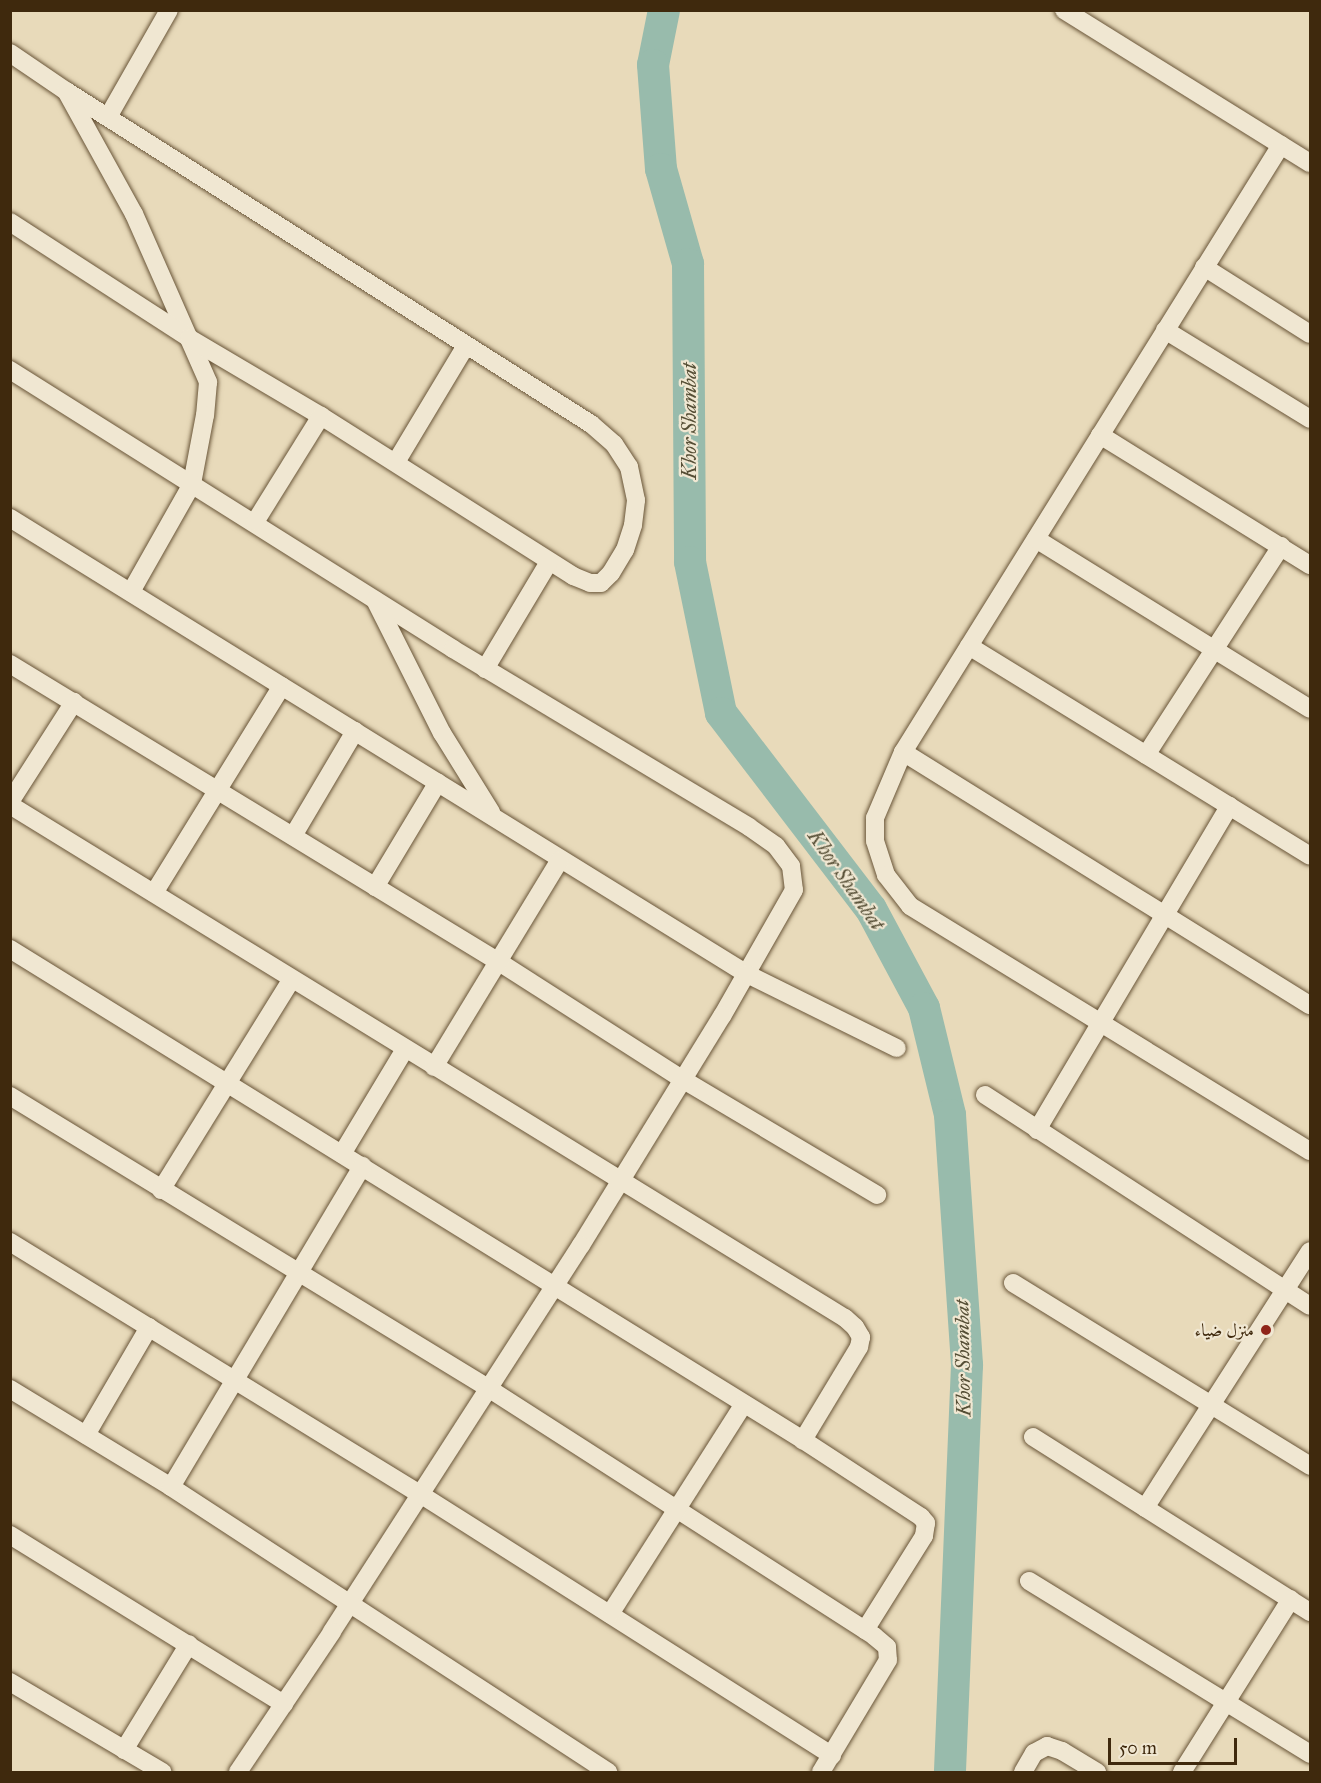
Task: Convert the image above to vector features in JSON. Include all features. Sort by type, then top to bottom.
[{"type":"street","points":[[108,117],[169,10]]},
{"type":"street","points":[[1065,10],[1311,164]]},
{"type":"street","points":[[10,53],[465,346],[591,424],[614,444],[629,467],[636,500],[633,525],[625,550],[607,579],[590,583],[549,562],[396,462],[189,338],[10,222]]},
{"type":"street","points":[[66,91],[134,214],[208,382],[205,416],[192,484],[131,592]]},
{"type":"street","points":[[1281,145],[903,752],[875,818],[874,841],[886,875],[910,906],[1311,1151]]},
{"type":"street","points":[[1204,267],[1311,334]]},
{"type":"street","points":[[1165,330],[1311,419]]},
{"type":"street","points":[[396,462],[465,346]]},
{"type":"street","points":[[10,370],[255,522],[485,669],[749,826],[776,846],[791,866],[794,890],[747,974],[554,1286],[350,1604],[238,1773]]},
{"type":"street","points":[[255,522],[321,416]]},
{"type":"street","points":[[1100,435],[1311,565]]},
{"type":"street","points":[[10,518],[747,974],[897,1048]]},
{"type":"street","points":[[1036,539],[1311,710]]},
{"type":"street","points":[[1146,755],[1281,546]]},
{"type":"street","points":[[485,669],[549,562]]},
{"type":"street","points":[[374,598],[442,733],[495,818]]},
{"type":"street","points":[[969,646],[1311,856]]},
{"type":"street","points":[[10,664],[499,962],[682,1079],[877,1195]]},
{"type":"street","points":[[154,894],[282,686]]},
{"type":"street","points":[[74,702],[10,803],[620,1182],[845,1318],[855,1327],[861,1337],[859,1347],[802,1440]]},
{"type":"street","points":[[293,836],[355,731]]},
{"type":"street","points":[[903,752],[1309,1000]]},
{"type":"street","points":[[375,886],[438,782]]},
{"type":"street","points":[[1037,1130],[1229,806]]},
{"type":"street","points":[[434,1067],[560,860]]},
{"type":"street","points":[[10,949],[913,1511],[926,1523],[924,1536],[865,1630]]},
{"type":"street","points":[[161,1190],[292,979]]},
{"type":"street","points":[[342,1154],[405,1049]]},
{"type":"street","points":[[985,1095],[1311,1306]]},
{"type":"street","points":[[12,1100],[300,1272],[488,1388],[865,1630],[887,1647],[888,1660],[821,1773]]},
{"type":"street","points":[[171,1487],[362,1166]]},
{"type":"street","points":[[10,1242],[420,1494],[832,1755]]},
{"type":"street","points":[[1144,1508],[1311,1251]]},
{"type":"street","points":[[1013,1283],[1311,1466]]},
{"type":"street","points":[[86,1435],[149,1327]]},
{"type":"street","points":[[10,1389],[171,1487],[608,1773]]},
{"type":"street","points":[[610,1614],[743,1404]]},
{"type":"street","points":[[1032,1437],[1311,1611]]},
{"type":"street","points":[[10,1535],[285,1704]]},
{"type":"street","points":[[1029,1581],[1311,1754]]},
{"type":"street","points":[[1182,1773],[1291,1599]]},
{"type":"street","points":[[124,1750],[189,1644]]},
{"type":"street","points":[[10,1682],[162,1773]]},
{"type":"street","points":[[1023,1773],[1034,1753],[1047,1746],[1062,1750],[1097,1773]]},
{"type":"waterway","name":"Khor Shambat","points":[[664,10],[653,65],[661,169],[688,264],[690,562],[721,713],[871,909],[924,1008],[950,1115],[967,1365],[950,1772]]},
{"type":"place","name":"منزل ضياء","points":[[1266,1330]]}]
